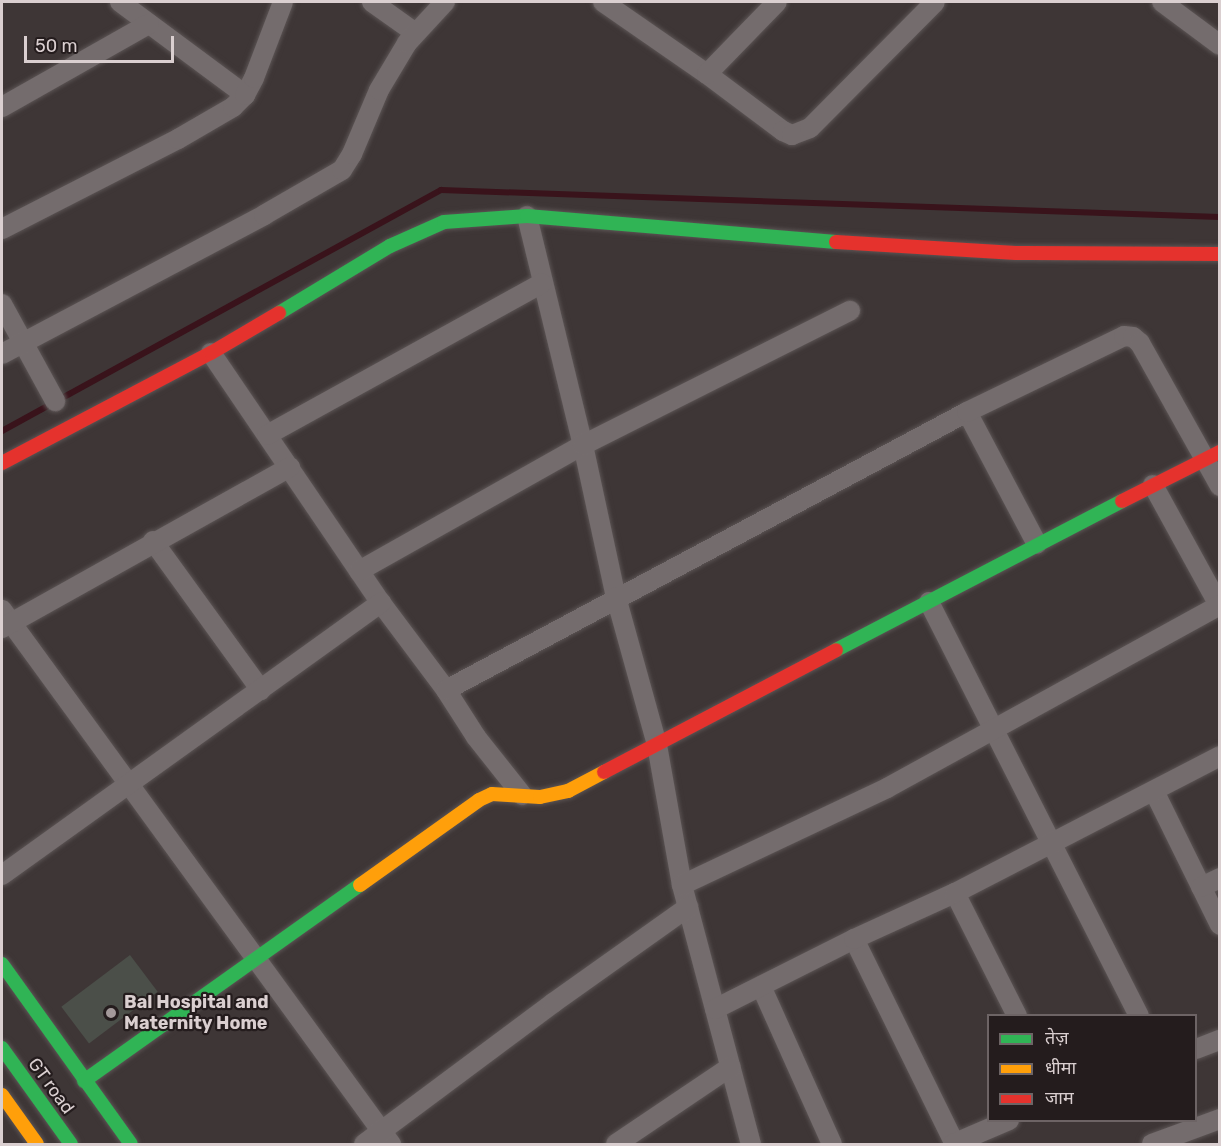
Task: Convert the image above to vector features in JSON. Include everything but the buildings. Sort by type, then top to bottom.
[{"type":"main road","points":[[2,463],[211,353],[420,231],[444,222],[527,216],[764,238],[1016,253],[1220,254]]},
{"type":"main road","points":[[84,1081],[479,800],[492,794],[553,796],[568,791],[1037,544],[1212,455]]},
{"type":"main road","points":[[2,964],[131,1144]]},
{"type":"main road","name":"GT road","points":[[2,1048],[71,1144]]},
{"type":"main road","points":[[2,1095],[37,1144]]},
{"type":"street","points":[[120,2],[245,94]]},
{"type":"street","points":[[2,229],[216,119],[245,94],[254,78],[283,2]]},
{"type":"street","points":[[372,2],[414,32]]},
{"type":"street","points":[[2,354],[342,170],[352,154],[379,90],[414,32],[445,2]]},
{"type":"street","points":[[707,74],[777,2]]},
{"type":"street","points":[[610,3],[783,131],[792,135],[803,133],[935,2]]},
{"type":"street","points":[[1162,2],[1220,45]]},
{"type":"street","points":[[2,107],[149,24]]},
{"type":"street","points":[[527,216],[583,445],[616,597],[657,745],[682,885],[751,1144]]},
{"type":"street","points":[[267,435],[542,283]]},
{"type":"street","points":[[2,304],[55,401]]},
{"type":"street","points":[[359,571],[583,445],[850,311]]},
{"type":"street","points":[[446,690],[616,597],[967,412],[1113,340],[1133,338],[1140,343],[1212,455],[1220,486]]},
{"type":"street","points":[[211,353],[381,603],[446,690],[476,737],[522,795]]},
{"type":"street","points":[[967,412],[1037,544]]},
{"type":"street","points":[[290,467],[4,620],[256,957],[386,1138]]},
{"type":"street","points":[[682,885],[887,788],[1219,606],[1153,485]]},
{"type":"street","points":[[153,541],[261,690]]},
{"type":"street","points":[[929,602],[1139,1014]]},
{"type":"street","points":[[2,875],[381,603]]},
{"type":"street","points":[[715,1009],[854,939],[955,893],[1051,841],[1220,756]]},
{"type":"street","points":[[1154,791],[1220,926]]},
{"type":"street","points":[[1201,887],[1220,878]]},
{"type":"street","points":[[955,893],[1016,1014]]},
{"type":"street","points":[[364,1144],[386,1138],[553,1003],[688,907]]},
{"type":"street","points":[[854,939],[954,1144],[999,1131]]},
{"type":"street","points":[[761,986],[832,1144]]},
{"type":"street","points":[[1197,1049],[1220,1040]]},
{"type":"street","points":[[616,1144],[730,1067]]},
{"type":"street","points":[[1152,1144],[1220,1119]]},
{"type":"waterway","points":[[2,431],[441,190],[1220,217]]},
{"type":"traffic: fast","points":[[279,313],[390,246],[444,222],[527,216],[836,242]]},
{"type":"traffic: fast","points":[[836,650],[1122,501]]},
{"type":"traffic: fast","points":[[84,1081],[360,885]]},
{"type":"traffic: fast","points":[[2,964],[131,1144]]},
{"type":"traffic: fast","points":[[2,1048],[71,1144]]},
{"type":"traffic: slow","points":[[360,885],[479,800],[492,794],[540,797],[568,791],[604,772]]},
{"type":"traffic: slow","points":[[2,1095],[37,1144]]},
{"type":"traffic: jam","points":[[836,242],[1016,253],[1220,254]]},
{"type":"traffic: jam","points":[[2,463],[211,353],[279,313]]},
{"type":"traffic: jam","points":[[1122,501],[1220,452]]},
{"type":"traffic: jam","points":[[604,772],[836,650]]},
{"type":"place","name":"Bal Hospital and Maternity Home","points":[[111,1013]]}]
